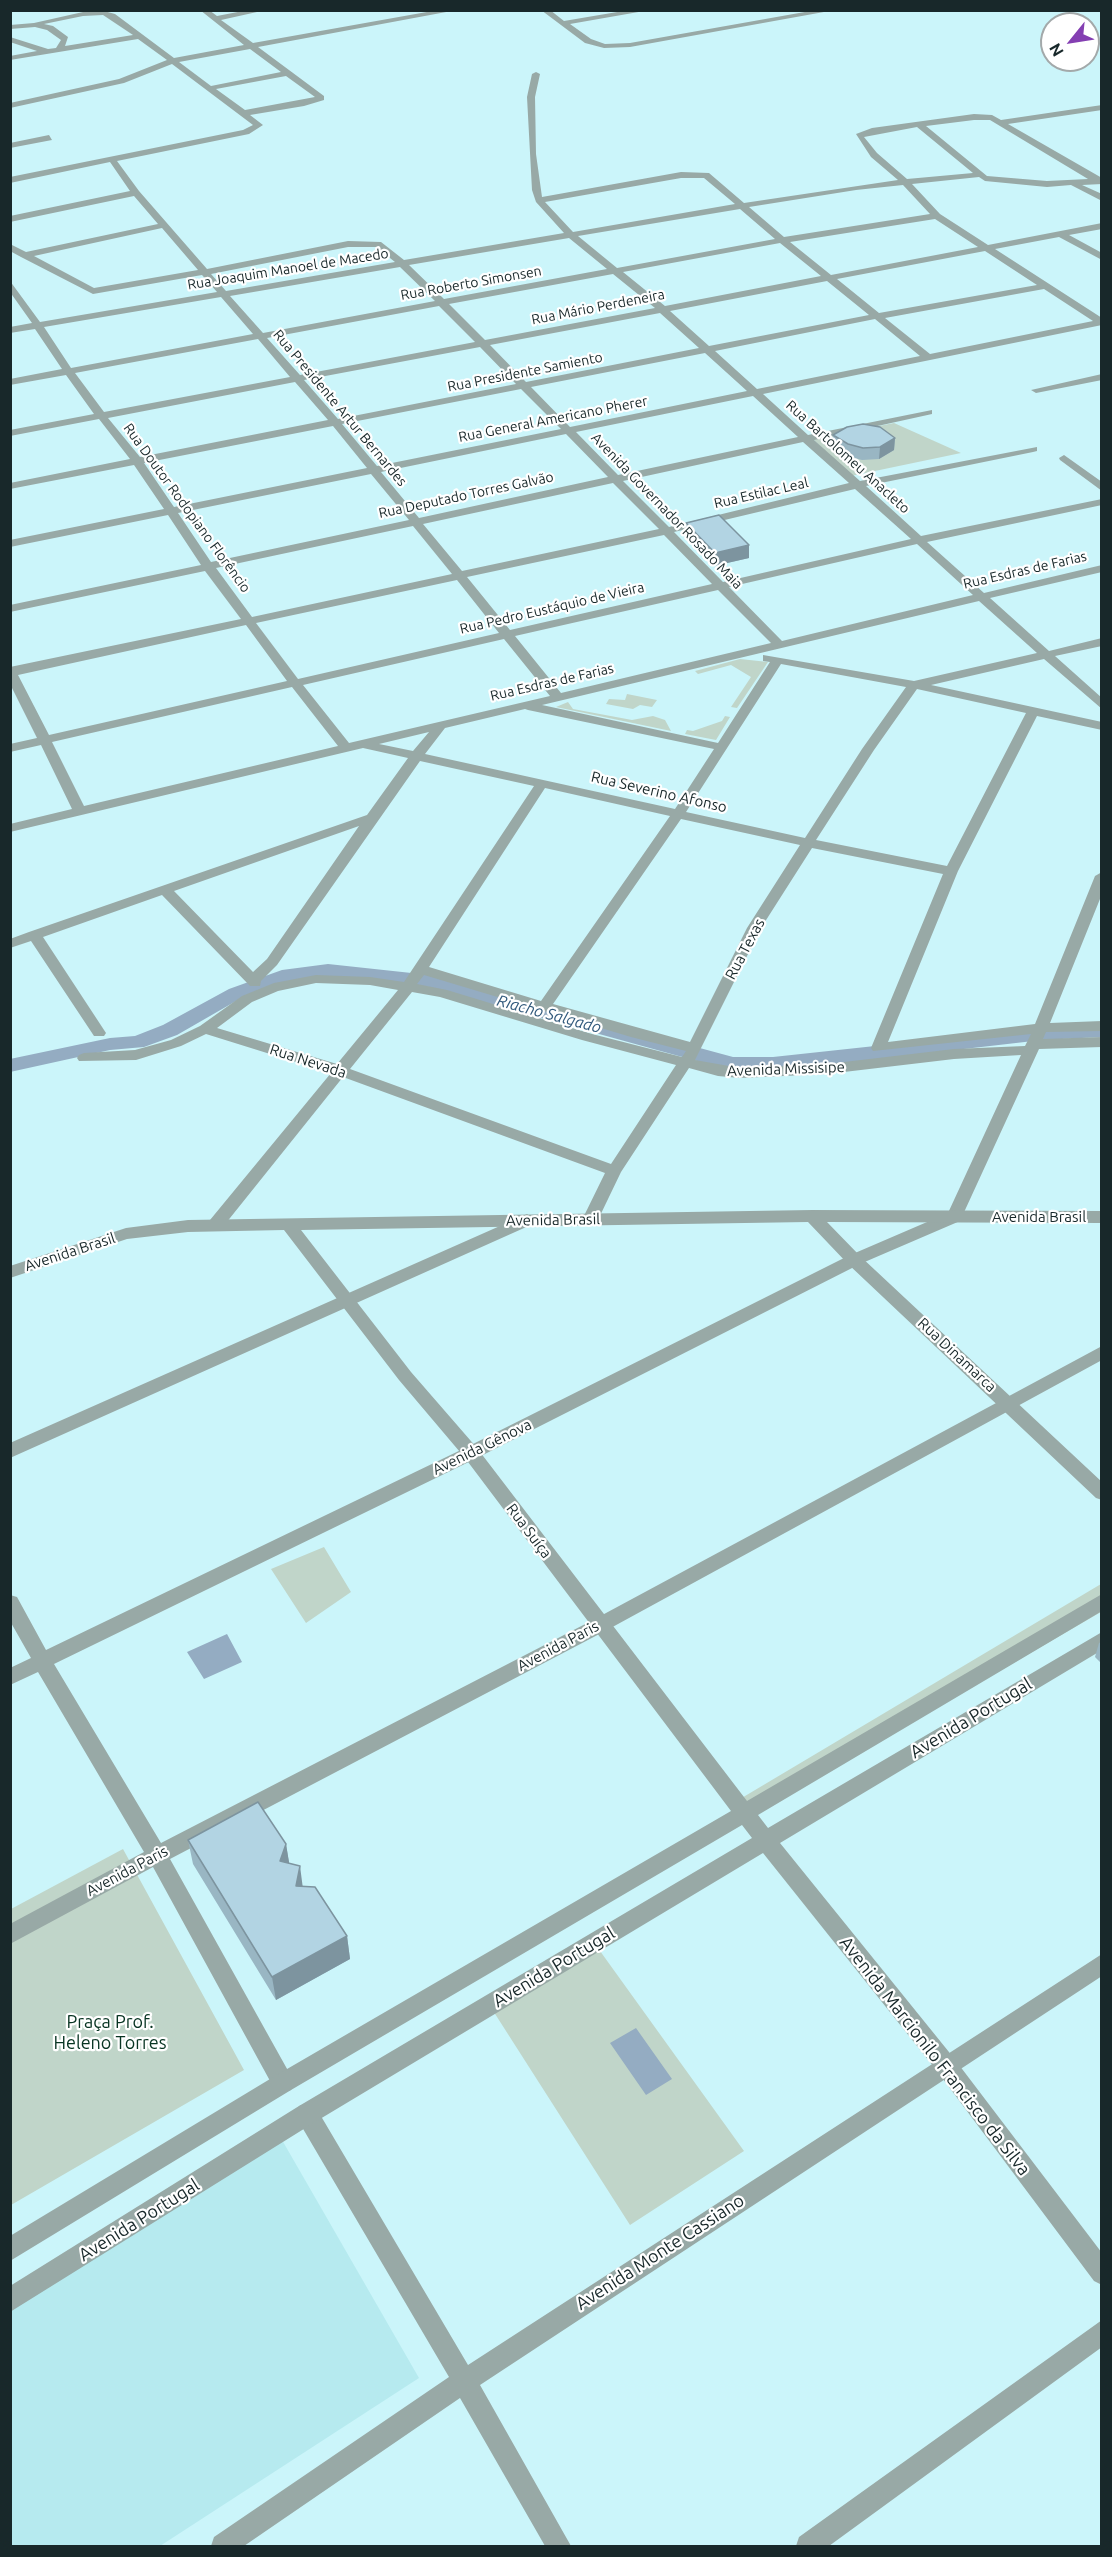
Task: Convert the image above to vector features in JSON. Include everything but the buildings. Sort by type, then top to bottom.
[{"type":"street","points":[[203,10],[321,98],[315,102],[244,113]]},
{"type":"street","points":[[215,19],[263,10]]},
{"type":"street","points":[[10,106],[121,81],[172,61],[454,10]]},
{"type":"street","points":[[544,10],[588,41],[604,46],[630,45],[832,10]]},
{"type":"street","points":[[564,23],[642,11]]},
{"type":"street","points":[[10,27],[104,13],[112,16],[259,125],[246,132],[194,141],[113,161],[10,180]]},
{"type":"street","points":[[35,25],[50,28],[62,36],[64,42],[59,49]]},
{"type":"street","points":[[10,58],[140,36]]},
{"type":"street","points":[[10,39],[45,51]]},
{"type":"street","points":[[211,88],[288,73]]},
{"type":"street","points":[[536,74],[531,97],[532,154],[539,200],[681,175],[701,174],[710,177],[782,240],[929,357]]},
{"type":"street","points":[[1002,122],[1101,107]]},
{"type":"street","points":[[1083,110],[1092,116]]},
{"type":"street","points":[[1100,181],[1002,122],[986,117],[861,133],[860,141],[904,181],[937,216],[1101,322]]},
{"type":"street","points":[[919,125],[978,175],[1001,181],[1074,184],[1100,181]]},
{"type":"street","points":[[10,146],[49,138]]},
{"type":"street","name":"Rua Presidente Artur Bernardes","points":[[113,161],[136,193],[335,422],[557,696]]},
{"type":"street","name":"Rua Joaquim Manoel de Macedo","points":[[10,330],[742,206],[904,181],[978,175]]},
{"type":"street","points":[[1074,184],[1101,198]]},
{"type":"street","points":[[10,219],[136,193]]},
{"type":"street","name":"Rua Bartolomeu Anacleto","points":[[539,200],[571,235],[661,309],[1101,705]]},
{"type":"street","name":"Rua Roberto Simonsen","points":[[10,382],[782,240],[937,216]]},
{"type":"street","points":[[10,258],[164,225]]},
{"type":"street","name":"Rua Mário Perdeneira","points":[[10,432],[1101,226]]},
{"type":"street","points":[[1061,234],[1101,257]]},
{"type":"street","name":"Avenida Governador Rosado Maia","points":[[27,255],[93,291],[348,244],[378,244],[403,264],[778,644]]},
{"type":"street","points":[[10,247],[27,255]]},
{"type":"street","name":"Rua Doutor Rodopiano Florêncio","points":[[10,284],[16,301],[40,325],[68,372],[137,461],[208,566],[345,747]]},
{"type":"street","name":"Rua Presidente Samiento","points":[[10,486],[877,316],[1045,286]]},
{"type":"street","name":"Rua General Americano Pherer","points":[[10,544],[1101,322]]},
{"type":"street","points":[[1036,390],[1101,377]]},
{"type":"street","name":"Rua Deputado Torres Galvão","points":[[10,609],[928,412]]},
{"type":"street","name":"Rua Estilac Leal","points":[[11,672],[665,531],[856,485],[1034,449]]},
{"type":"street","points":[[1064,458],[1101,488]]},
{"type":"street","name":"Rua Pedro Eustáquio de Vieira","points":[[10,748],[506,633],[920,540],[1101,502]]},
{"type":"street","name":"Rua Esdras de Farias","points":[[10,828],[440,726],[521,704],[1101,568]]},
{"type":"street","points":[[914,685],[1101,642]]},
{"type":"street","points":[[740,654],[914,685],[1032,713],[1101,726]]},
{"type":"street","points":[[545,1006],[678,814],[778,660]]},
{"type":"street","points":[[11,672],[80,811]]},
{"type":"street","name":"Rua Texas","points":[[590,1220],[614,1171],[692,1054],[754,928],[868,749],[914,685]]},
{"type":"street","points":[[521,704],[721,747]]},
{"type":"street","points":[[951,871],[1032,713]]},
{"type":"street","points":[[166,891],[254,981],[272,962],[370,818],[440,726]]},
{"type":"street","name":"Rua Severino Afonso","points":[[361,744],[809,843],[951,871]]},
{"type":"street","points":[[216,1224],[415,977],[542,783]]},
{"type":"street","points":[[10,944],[370,818]]},
{"type":"street","name":"Avenida Missisipe","points":[[951,871],[878,1048],[1036,1039],[1101,1042]]},
{"type":"street","points":[[954,1216],[1036,1039],[1101,876]]},
{"type":"street","points":[[34,935],[99,1033]]},
{"type":"street","points":[[84,1058],[136,1055],[176,1043],[205,1029],[247,999],[294,982],[415,977]]},
{"type":"street","name":"Avenida Missisipe","points":[[415,977],[545,1006],[692,1054],[740,1073],[827,1069],[954,1054],[1101,1026]]},
{"type":"street","name":"Avenida Missisipe","points":[[415,977],[477,1002],[587,1037],[692,1054]]},
{"type":"street","name":"Rua Nevada","points":[[205,1029],[339,1070],[614,1171]]},
{"type":"street","name":"Avenida Brasil","points":[[10,1272],[126,1234],[216,1224],[812,1216],[1101,1216]]},
{"type":"street","name":"Rua Dinamarca","points":[[812,1216],[854,1260],[1101,1493]]},
{"type":"street","name":"Avenida Gênova","points":[[10,1677],[232,1567],[471,1453],[854,1260],[954,1216]]},
{"type":"street","points":[[10,1451],[527,1220]]},
{"type":"street","name":"Rua Suíça","points":[[288,1224],[345,1301],[471,1453],[766,1841]]},
{"type":"street","name":"Avenida Paris","points":[[10,1935],[158,1855],[600,1625],[1101,1352]]},
{"type":"street","name":"Avenida Portugal","points":[[10,2250],[283,2083],[745,1813],[1101,1601]]},
{"type":"street","points":[[10,1602],[42,1661],[158,1855],[283,2083]]},
{"type":"street","name":"Avenida Portugal","points":[[10,2300],[307,2114],[1101,1640]]},
{"type":"street","name":"Avenida Marcionilo Francisco da Silva","points":[[766,1841],[945,2064],[1101,2273]]},
{"type":"street","name":"Avenida Monte Cassiano","points":[[223,2547],[463,2382],[945,2064],[1101,1964]]},
{"type":"street","points":[[307,2114],[559,2547]]},
{"type":"street","points":[[808,2547],[1101,2332]]},
{"type":"shaded area","points":[[227,1634],[242,1662],[204,1679],[187,1652]]},
{"type":"shaded area","points":[[636,2028],[672,2079],[646,2095],[610,2043]]},
{"type":"shaded area","points":[[282,2140],[419,2378],[160,2546],[11,2546],[10,2298]]},
{"type":"green space","points":[[894,423],[961,453],[851,476],[813,439]]},
{"type":"green space","points":[[740,659],[768,662],[737,708],[731,707],[751,677],[731,665],[698,674],[695,671]]},
{"type":"green space","points":[[627,694],[657,700],[652,707],[640,705],[633,709],[606,704],[609,699],[625,700]]},
{"type":"green space","points":[[568,702],[573,709],[632,720],[653,716],[665,720],[671,731],[556,707]]},
{"type":"green space","points":[[725,716],[730,717],[716,740],[685,734],[687,730],[693,731],[722,721]]},
{"type":"green space","points":[[324,1547],[351,1592],[306,1623],[271,1569]]},
{"type":"green space","points":[[1101,1584],[1101,1612],[750,1816],[740,1799]]},
{"type":"green space","name":"Praça Prof. Heleno Torres","points":[[123,1849],[244,2070],[11,2205],[11,1909]]},
{"type":"green space","points":[[595,1944],[744,2151],[630,2225],[490,2006]]},
{"type":"waterway","name":"Riacho Salgado","points":[[10,1066],[110,1044],[137,1042],[170,1030],[236,993],[282,976],[328,970],[430,981],[733,1064],[773,1064],[1042,1034],[1102,1031]]}]
